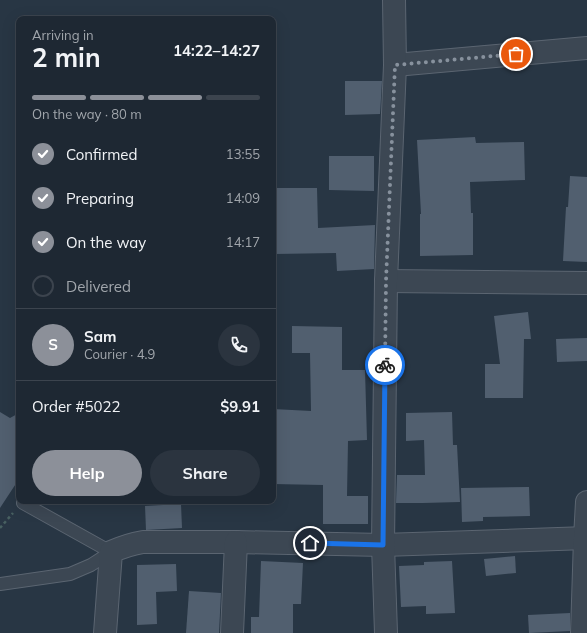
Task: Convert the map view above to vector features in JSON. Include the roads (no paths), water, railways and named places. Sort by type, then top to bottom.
[{"type":"street","points":[[386,633],[383,545],[386,281],[395,65],[394,0]]},
{"type":"street","points":[[395,65],[587,48]]},
{"type":"street","points":[[386,281],[587,282]]},
{"type":"street","points":[[582,633],[587,502]]},
{"type":"street","points":[[105,633],[111,552],[124,546],[143,542],[383,545],[586,538]]},
{"type":"street","points":[[232,633],[236,542]]},
{"type":"lane","points":[[0,584],[70,574],[92,565],[111,552],[25,504]]}]
